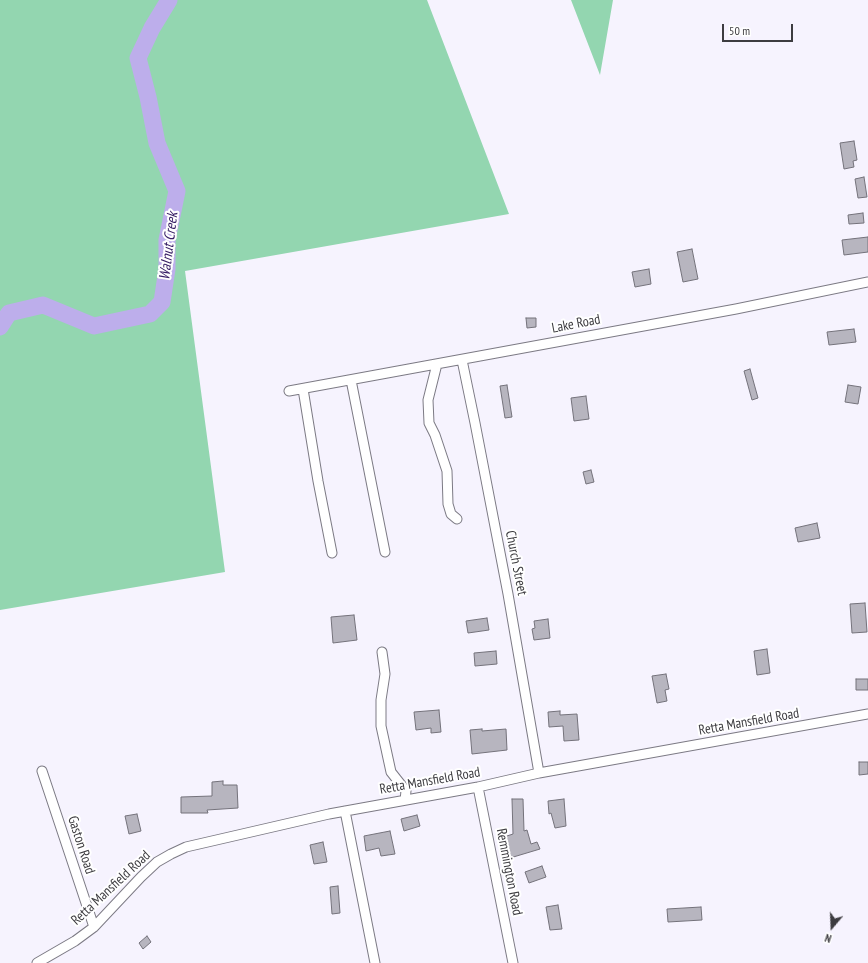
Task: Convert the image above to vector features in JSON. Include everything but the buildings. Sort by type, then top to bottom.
[{"type":"street","name":"Lake Road","points":[[289,391],[736,309],[868,282]]},
{"type":"street","name":"Church Street","points":[[462,360],[508,594],[539,773]]},
{"type":"street","points":[[437,364],[428,400],[429,423],[435,435],[447,472],[448,504],[451,514],[457,519]]},
{"type":"street","points":[[351,380],[385,552]]},
{"type":"street","points":[[303,389],[318,481],[332,553]]},
{"type":"street","points":[[382,652],[385,674],[381,700],[381,726],[391,772],[406,790],[405,800]]},
{"type":"street","name":"Retta Mansfield Road","points":[[37,963],[75,941],[94,927],[157,862],[186,848],[345,811],[478,787],[539,773],[868,714]]},
{"type":"street","name":"Gaston Road","points":[[42,771],[94,927]]},
{"type":"street","name":"Remmington Road","points":[[478,787],[513,963]]},
{"type":"street","points":[[345,811],[375,963]]},
{"type":"green space","points":[[0,0],[427,0],[509,214],[185,271],[225,572],[0,610]]},
{"type":"green space","points":[[571,0],[613,0],[600,75]]},
{"type":"waterway","name":"Walnut Creek","points":[[0,327],[9,313],[43,305],[94,326],[150,314],[162,302],[167,269],[167,240],[177,191],[157,143],[148,97],[138,58],[152,28],[169,0]]}]
